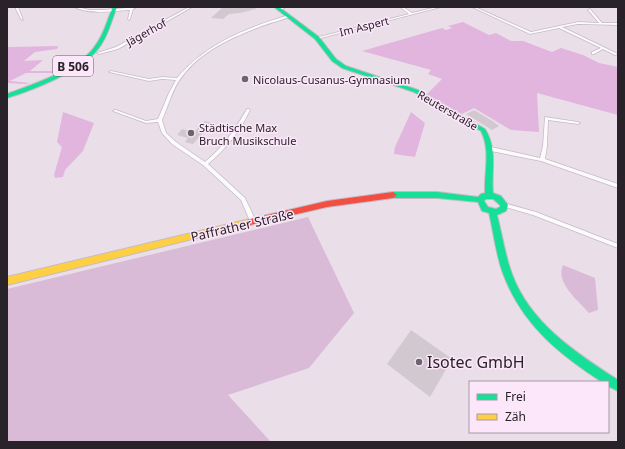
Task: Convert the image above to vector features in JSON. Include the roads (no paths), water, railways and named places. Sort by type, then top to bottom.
[{"type":"street","points":[[17,7],[16,9],[22,19]]},
{"type":"street","points":[[75,7],[83,10],[96,11],[114,8],[132,9],[136,7]]},
{"type":"street","name":"Jägerhof","points":[[99,53],[121,46],[192,7]]},
{"type":"street","name":"Im Aspert","points":[[401,7],[412,14]]},
{"type":"street","name":"Im Aspert","points":[[316,38],[440,7]]},
{"type":"street","points":[[473,7],[527,32],[536,33],[578,23],[618,24]]},
{"type":"street","name":"B 506","points":[[7,96],[62,71],[90,56],[99,44],[114,8]]},
{"type":"street","name":"Reuterstraße","points":[[280,8],[316,38],[334,60],[344,67],[416,91],[483,130],[491,143],[487,186],[489,195]]},
{"type":"street","points":[[129,19],[132,9]]},
{"type":"street","points":[[589,10],[601,23]]},
{"type":"street","points":[[253,221],[243,199],[205,164],[174,143],[164,133],[160,120],[178,79],[188,68],[220,43],[245,30],[290,16]]},
{"type":"street","points":[[559,27],[616,54]]},
{"type":"street","points":[[593,53],[603,48]]},
{"type":"street","points":[[111,72],[149,80],[162,78],[178,79]]},
{"type":"street","points":[[205,164],[219,153],[229,142],[248,110]]},
{"type":"street","points":[[115,111],[146,122],[160,120]]},
{"type":"street","points":[[542,160],[545,154],[544,135],[546,118],[578,123]]},
{"type":"street","points":[[491,149],[542,160],[618,186]]},
{"type":"street","name":"Paffrather Straße","points":[[7,281],[253,221],[370,196],[423,194],[460,196],[480,200]]},
{"type":"street","points":[[504,205],[501,211],[493,212],[484,208],[480,200],[482,197],[489,195],[499,198],[504,205],[534,213],[618,246]]},
{"type":"street","points":[[493,212],[508,275],[521,304],[542,330],[567,354],[618,386]]},
{"type":"place","name":"Nicolaus-Cusanus-Gymnasium","points":[[245,79]]},
{"type":"place","name":"Städtische Max Bruch Musikschule","points":[[191,133]]},
{"type":"place","name":"Isotec GmbH","points":[[419,362]]}]
